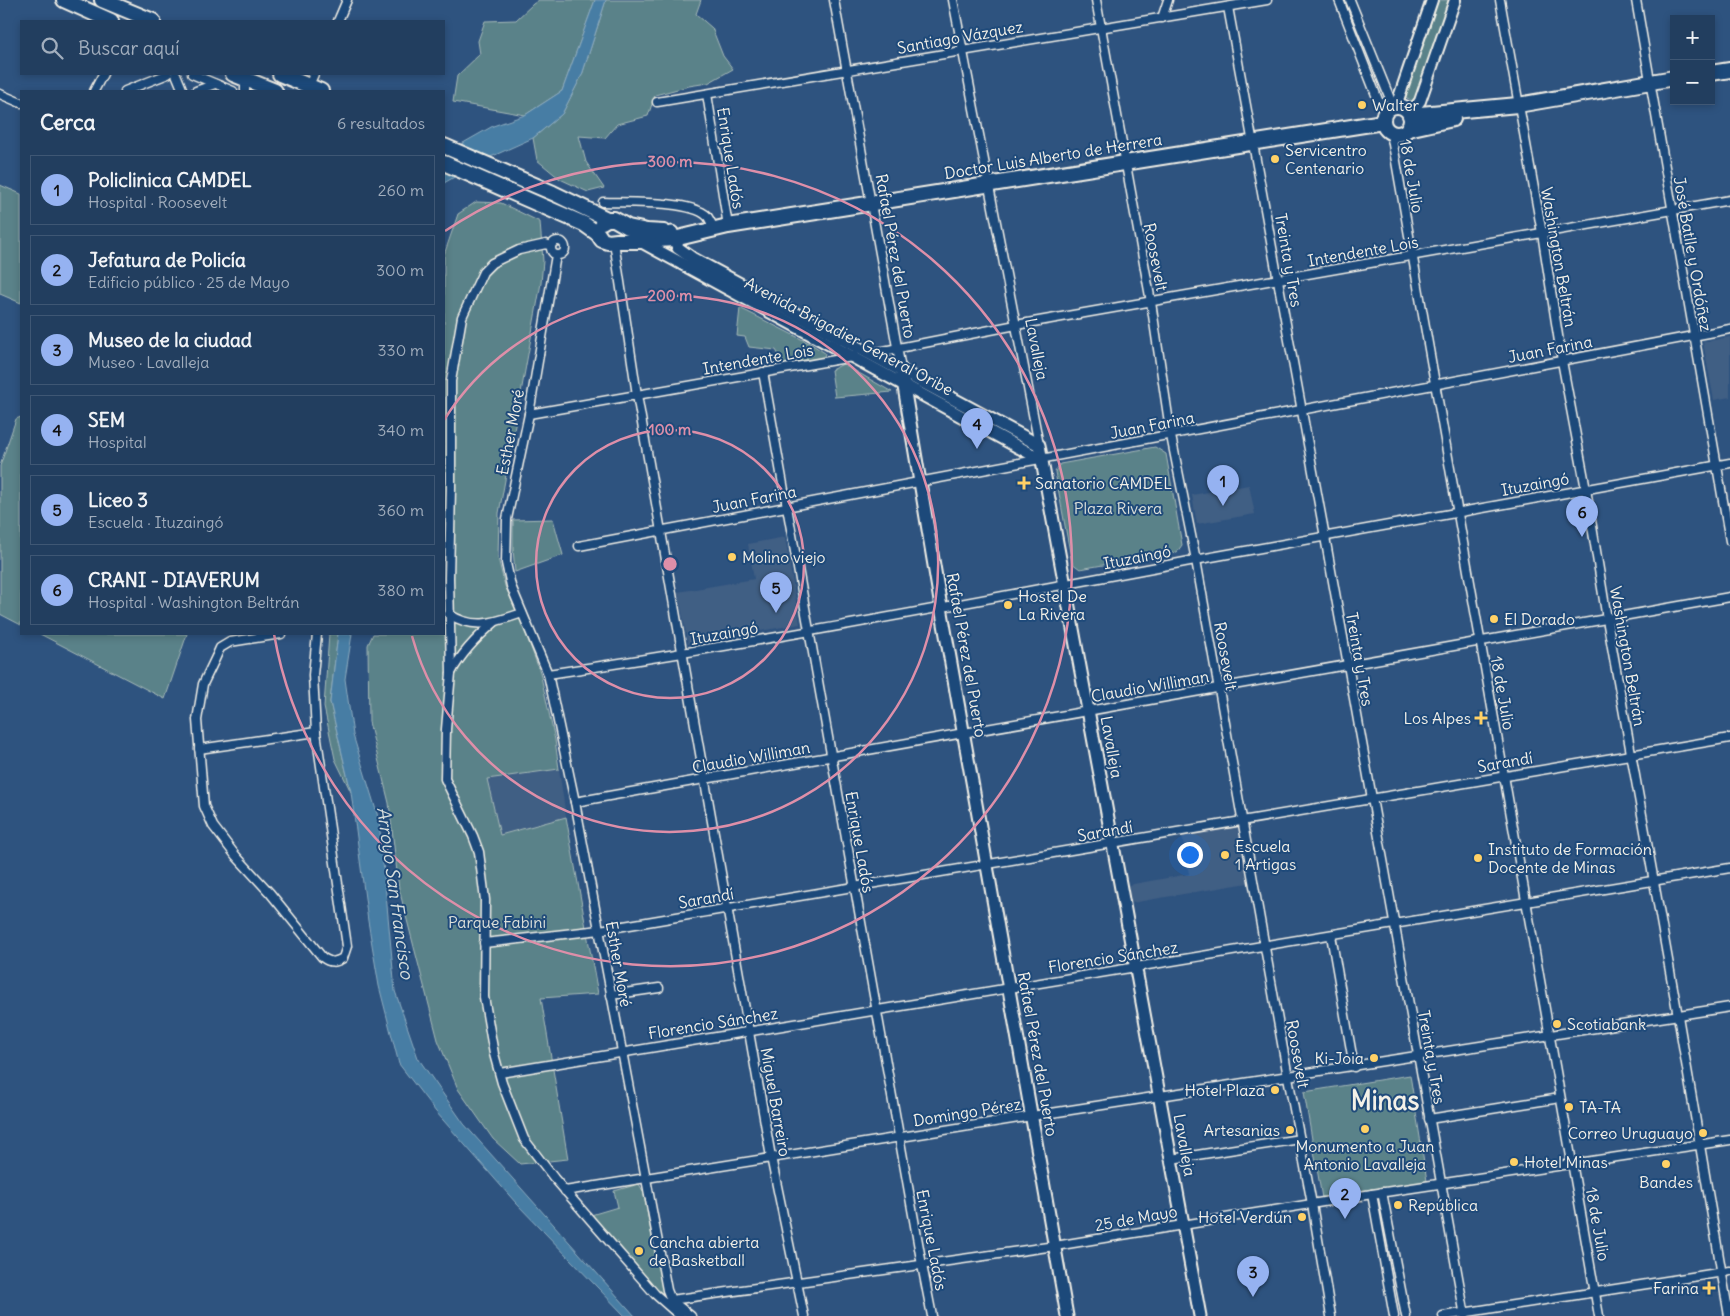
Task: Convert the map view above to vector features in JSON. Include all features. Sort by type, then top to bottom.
[{"type":"highway","points":[[64,0],[83,4],[109,20]]},
{"type":"highway","points":[[102,0],[151,20]]},
{"type":"highway","points":[[1715,72],[1730,70]]},
{"type":"highway","points":[[283,75],[313,86]]},
{"type":"highway","points":[[1410,120],[1404,108],[1389,111],[1384,126],[1391,133],[1400,134],[1410,120],[1518,105],[1670,79]]},
{"type":"highway","points":[[241,80],[272,90]]},
{"type":"highway","name":"Doctor Luis Alberto de Herrera","points":[[616,241],[640,241],[1254,142],[1389,111]]},
{"type":"highway","name":"Doctor Luis Alberto de Herrera","points":[[445,146],[628,227],[673,235],[713,226],[728,226]]},
{"type":"highway","points":[[445,163],[584,224],[598,234],[602,240],[608,242],[616,241],[622,232],[613,220],[599,224],[598,234]]},
{"type":"main road","name":"Avenida Brigadier General Oribe","points":[[673,235],[678,248],[716,277],[853,356],[1042,460]]},
{"type":"main road","name":"Avenida Brigadier General Oribe","points":[[640,241],[901,369],[1039,445]]},
{"type":"main road","name":"Rafael Pérez del Puerto","points":[[901,369],[941,607],[1067,1316]]},
{"type":"main road","name":"Lavalleja","points":[[1039,445],[1200,1316]]},
{"type":"street","points":[[338,20],[347,0]]},
{"type":"street","name":"Rafael Pérez del Puerto","points":[[834,0],[901,369]]},
{"type":"street","name":"Lavalleja","points":[[953,0],[1039,445]]},
{"type":"street","name":"Roosevelt","points":[[1096,0],[1151,302],[1171,436],[1196,560],[1331,1316]]},
{"type":"street","points":[[1162,18],[1168,0]]},
{"type":"street","name":"Santiago Vázquez","points":[[657,102],[1267,0]]},
{"type":"street","points":[[1339,0],[1378,100],[1389,111]]},
{"type":"street","points":[[1350,0],[1389,111]]},
{"type":"street","points":[[1389,111],[1432,0]]},
{"type":"street","points":[[1410,120],[1420,101],[1455,0]]},
{"type":"street","name":"Washington Beltrán","points":[[1500,0],[1729,1316]]},
{"type":"street","name":"José Batlle y Ordóñez","points":[[1636,0],[1730,541]]},
{"type":"street","name":"Treinta y Tres","points":[[1228,6],[1464,1314]]},
{"type":"street","points":[[95,90],[102,75]]},
{"type":"street","points":[[127,90],[148,78],[163,75]]},
{"type":"street","points":[[176,75],[183,90]]},
{"type":"street","points":[[194,75],[230,90]]},
{"type":"street","points":[[199,90],[215,84]]},
{"type":"street","points":[[0,94],[20,103]]},
{"type":"street","name":"Enrique Ladós","points":[[707,94],[728,226]]},
{"type":"street","name":"18 de Julio","points":[[1391,133],[1599,1316]]},
{"type":"street","name":"Intendente Lois","points":[[528,414],[870,354],[1016,325],[1730,200]]},
{"type":"street","points":[[603,202],[664,204],[699,211],[708,216],[713,226]]},
{"type":"street","points":[[556,240],[563,243],[565,246],[564,252],[556,255],[551,252],[550,246],[556,240]]},
{"type":"street","name":"Miguel Barreiro","points":[[616,241],[637,395],[682,654],[771,1158],[804,1316]]},
{"type":"street","points":[[550,246],[546,244],[519,250],[492,262],[483,272],[462,317],[451,380],[451,673],[446,729],[446,779],[479,852],[485,900],[484,997],[494,1054],[502,1083],[524,1139],[565,1191],[680,1316]]},
{"type":"street","name":"Esther Moré","points":[[556,255],[507,519],[507,569],[511,586],[548,674],[600,930],[621,1053],[669,1303]]},
{"type":"street","name":"Juan Farina","points":[[579,546],[1171,436],[1730,329]]},
{"type":"street","name":"Enrique Ladós","points":[[763,372],[932,1316]]},
{"type":"street","name":"Ituzaingó","points":[[548,674],[810,632],[1458,511],[1730,463]]},
{"type":"street","name":"Claudio Williman","points":[[575,802],[1730,597]]},
{"type":"street","points":[[450,614],[461,622],[467,623],[495,622],[522,613]]},
{"type":"street","points":[[451,673],[458,660],[477,636],[495,622]]},
{"type":"street","points":[[275,635],[230,642],[220,648],[204,684],[197,720],[204,806],[213,826],[236,856],[270,893],[322,957],[327,962],[335,962],[343,958],[347,946],[316,732],[313,675],[317,635]]},
{"type":"street","points":[[199,749],[316,732]]},
{"type":"street","name":"Sarandí","points":[[484,943],[600,930],[1730,738]]},
{"type":"street","name":"Florencio Sánchez","points":[[500,1073],[1730,868]]},
{"type":"street","points":[[1332,935],[1354,1067]]},
{"type":"street","points":[[611,995],[659,988]]},
{"type":"street","name":"Domingo Pérez","points":[[565,1191],[1730,1007]]},
{"type":"street","points":[[1429,1120],[1560,1098]]},
{"type":"street","points":[[1171,1159],[1300,1139]]},
{"type":"street","name":"25 de Mayo","points":[[669,1303],[797,1282],[1055,1246],[1382,1192],[1730,1140]]},
{"type":"street","points":[[1382,1192],[1406,1316]]},
{"type":"street","points":[[1372,1194],[1394,1316]]},
{"type":"street","points":[[1442,1316],[1730,1271]]},
{"type":"street","points":[[669,1303],[691,1316]]},
{"type":"shaded area","points":[[595,0],[606,0],[582,75],[562,114],[533,138],[484,160],[445,182],[445,155],[449,151],[493,126],[525,115],[562,91]]},
{"type":"shaded area","points":[[1730,337],[1730,397],[1714,400],[1703,342]]},
{"type":"shaded area","points":[[1249,485],[1255,514],[1197,524],[1192,495]]},
{"type":"shaded area","points":[[785,537],[800,624],[688,644],[678,592],[754,579],[748,544]]},
{"type":"shaded area","name":"Arroyo San Francisco","points":[[338,635],[352,635],[345,679],[353,735],[379,820],[395,991],[418,1058],[464,1124],[635,1316],[625,1316],[516,1203],[436,1112],[399,1064],[379,986],[368,921],[351,792],[330,702]]},
{"type":"shaded area","points":[[559,769],[566,817],[499,835],[487,779]]},
{"type":"shaded area","points":[[1237,826],[1248,883],[1131,903],[1128,885],[1189,874],[1182,836]]},
{"type":"green space","points":[[539,0],[595,0],[562,91],[525,115],[453,102],[457,76],[480,54],[478,41],[485,21],[516,20]]},
{"type":"green space","points":[[606,0],[701,0],[696,14],[712,28],[723,56],[733,69],[708,83],[655,95],[648,116],[617,124],[605,138],[579,136],[586,162],[604,188],[588,192],[560,179],[537,160],[533,138],[562,114],[582,75]]},
{"type":"green space","points":[[1436,0],[1450,0],[1416,101],[1412,101],[1404,96]]},
{"type":"green space","points":[[0,185],[20,194],[20,303],[0,294]]},
{"type":"green space","name":"Parque Fabini","points":[[476,202],[501,203],[540,222],[543,261],[541,283],[499,513],[498,558],[505,586],[523,626],[540,672],[555,740],[559,769],[487,779],[500,835],[566,817],[598,994],[541,998],[568,1159],[520,1164],[493,1139],[458,1089],[438,1040],[399,889],[389,803],[369,722],[368,645],[373,635],[445,635],[445,252],[458,214]]},
{"type":"green space","points":[[740,308],[811,344],[825,353],[823,360],[785,366],[776,350],[749,347],[745,337],[737,336]]},
{"type":"green space","points":[[843,364],[892,392],[835,397],[831,370]]},
{"type":"green space","points":[[20,417],[20,624],[0,614],[0,466],[16,419]]},
{"type":"green space","name":"Plaza Rivera","points":[[1155,447],[1166,454],[1182,545],[1177,552],[1080,569],[1072,563],[1055,472],[1060,464]]},
{"type":"green space","points":[[553,519],[563,555],[515,572],[513,520]]},
{"type":"green space","points":[[42,635],[187,635],[165,699]]},
{"type":"green space","points":[[329,635],[338,635],[330,702],[351,792],[335,759],[324,707]]},
{"type":"green space","points":[[1410,1075],[1427,1181],[1322,1198],[1304,1092]]},
{"type":"green space","name":"Cancha abierta de Basketball","points":[[639,1184],[643,1191],[664,1297],[591,1215],[618,1207],[614,1191]]},
{"type":"place","name":"Walter","points":[[1362,105]]},
{"type":"place","name":"Servicentro Centenario","points":[[1275,159]]},
{"type":"place","name":"SEM","points":[[977,449]]},
{"type":"place","name":"Sanatorio CAMDEL","points":[[1024,483]]},
{"type":"place","name":"Policlinica CAMDEL","points":[[1223,506]]},
{"type":"place","name":"CRANI - DIAVERUM","points":[[1582,537]]},
{"type":"place","name":"Molino viejo","points":[[732,557]]},
{"type":"place","name":"Hostel De La Rivera","points":[[1008,605]]},
{"type":"place","name":"Liceo 3","points":[[776,613]]},
{"type":"place","name":"El Dorado","points":[[1494,619]]},
{"type":"place","name":"Los Alpes","points":[[1481,718]]},
{"type":"place","name":"Escuela 1 Artigas","points":[[1225,855]]},
{"type":"place","name":"Instituto de Formación Docente de Minas","points":[[1478,858]]},
{"type":"place","name":"Scotiabank","points":[[1557,1024]]},
{"type":"place","name":"Ki-Joia","points":[[1374,1058]]},
{"type":"place","name":"Hotel Plaza","points":[[1275,1090]]},
{"type":"place","name":"TA-TA","points":[[1569,1107]]},
{"type":"place","name":"Monumento a Juan Antonio Lavalleja","points":[[1365,1129]]},
{"type":"place","name":"Artesanias","points":[[1290,1130]]},
{"type":"place","name":"Correo Uruguayo","points":[[1703,1133]]},
{"type":"place","name":"Hotel Minas","points":[[1514,1162]]},
{"type":"place","name":"Bandes","points":[[1666,1164]]},
{"type":"place","name":"República","points":[[1398,1205]]},
{"type":"place","name":"Hotel Verdún","points":[[1302,1217]]},
{"type":"place","name":"Jefatura de Policía","points":[[1345,1219]]},
{"type":"place","name":"Cancha abierta de Basketball","points":[[639,1251]]},
{"type":"place","name":"Farina","points":[[1709,1288]]},
{"type":"place","name":"Museo de la ciudad","points":[[1253,1297]]},
{"type":"district","name":"Minas","points":[[1385,1101]]}]
